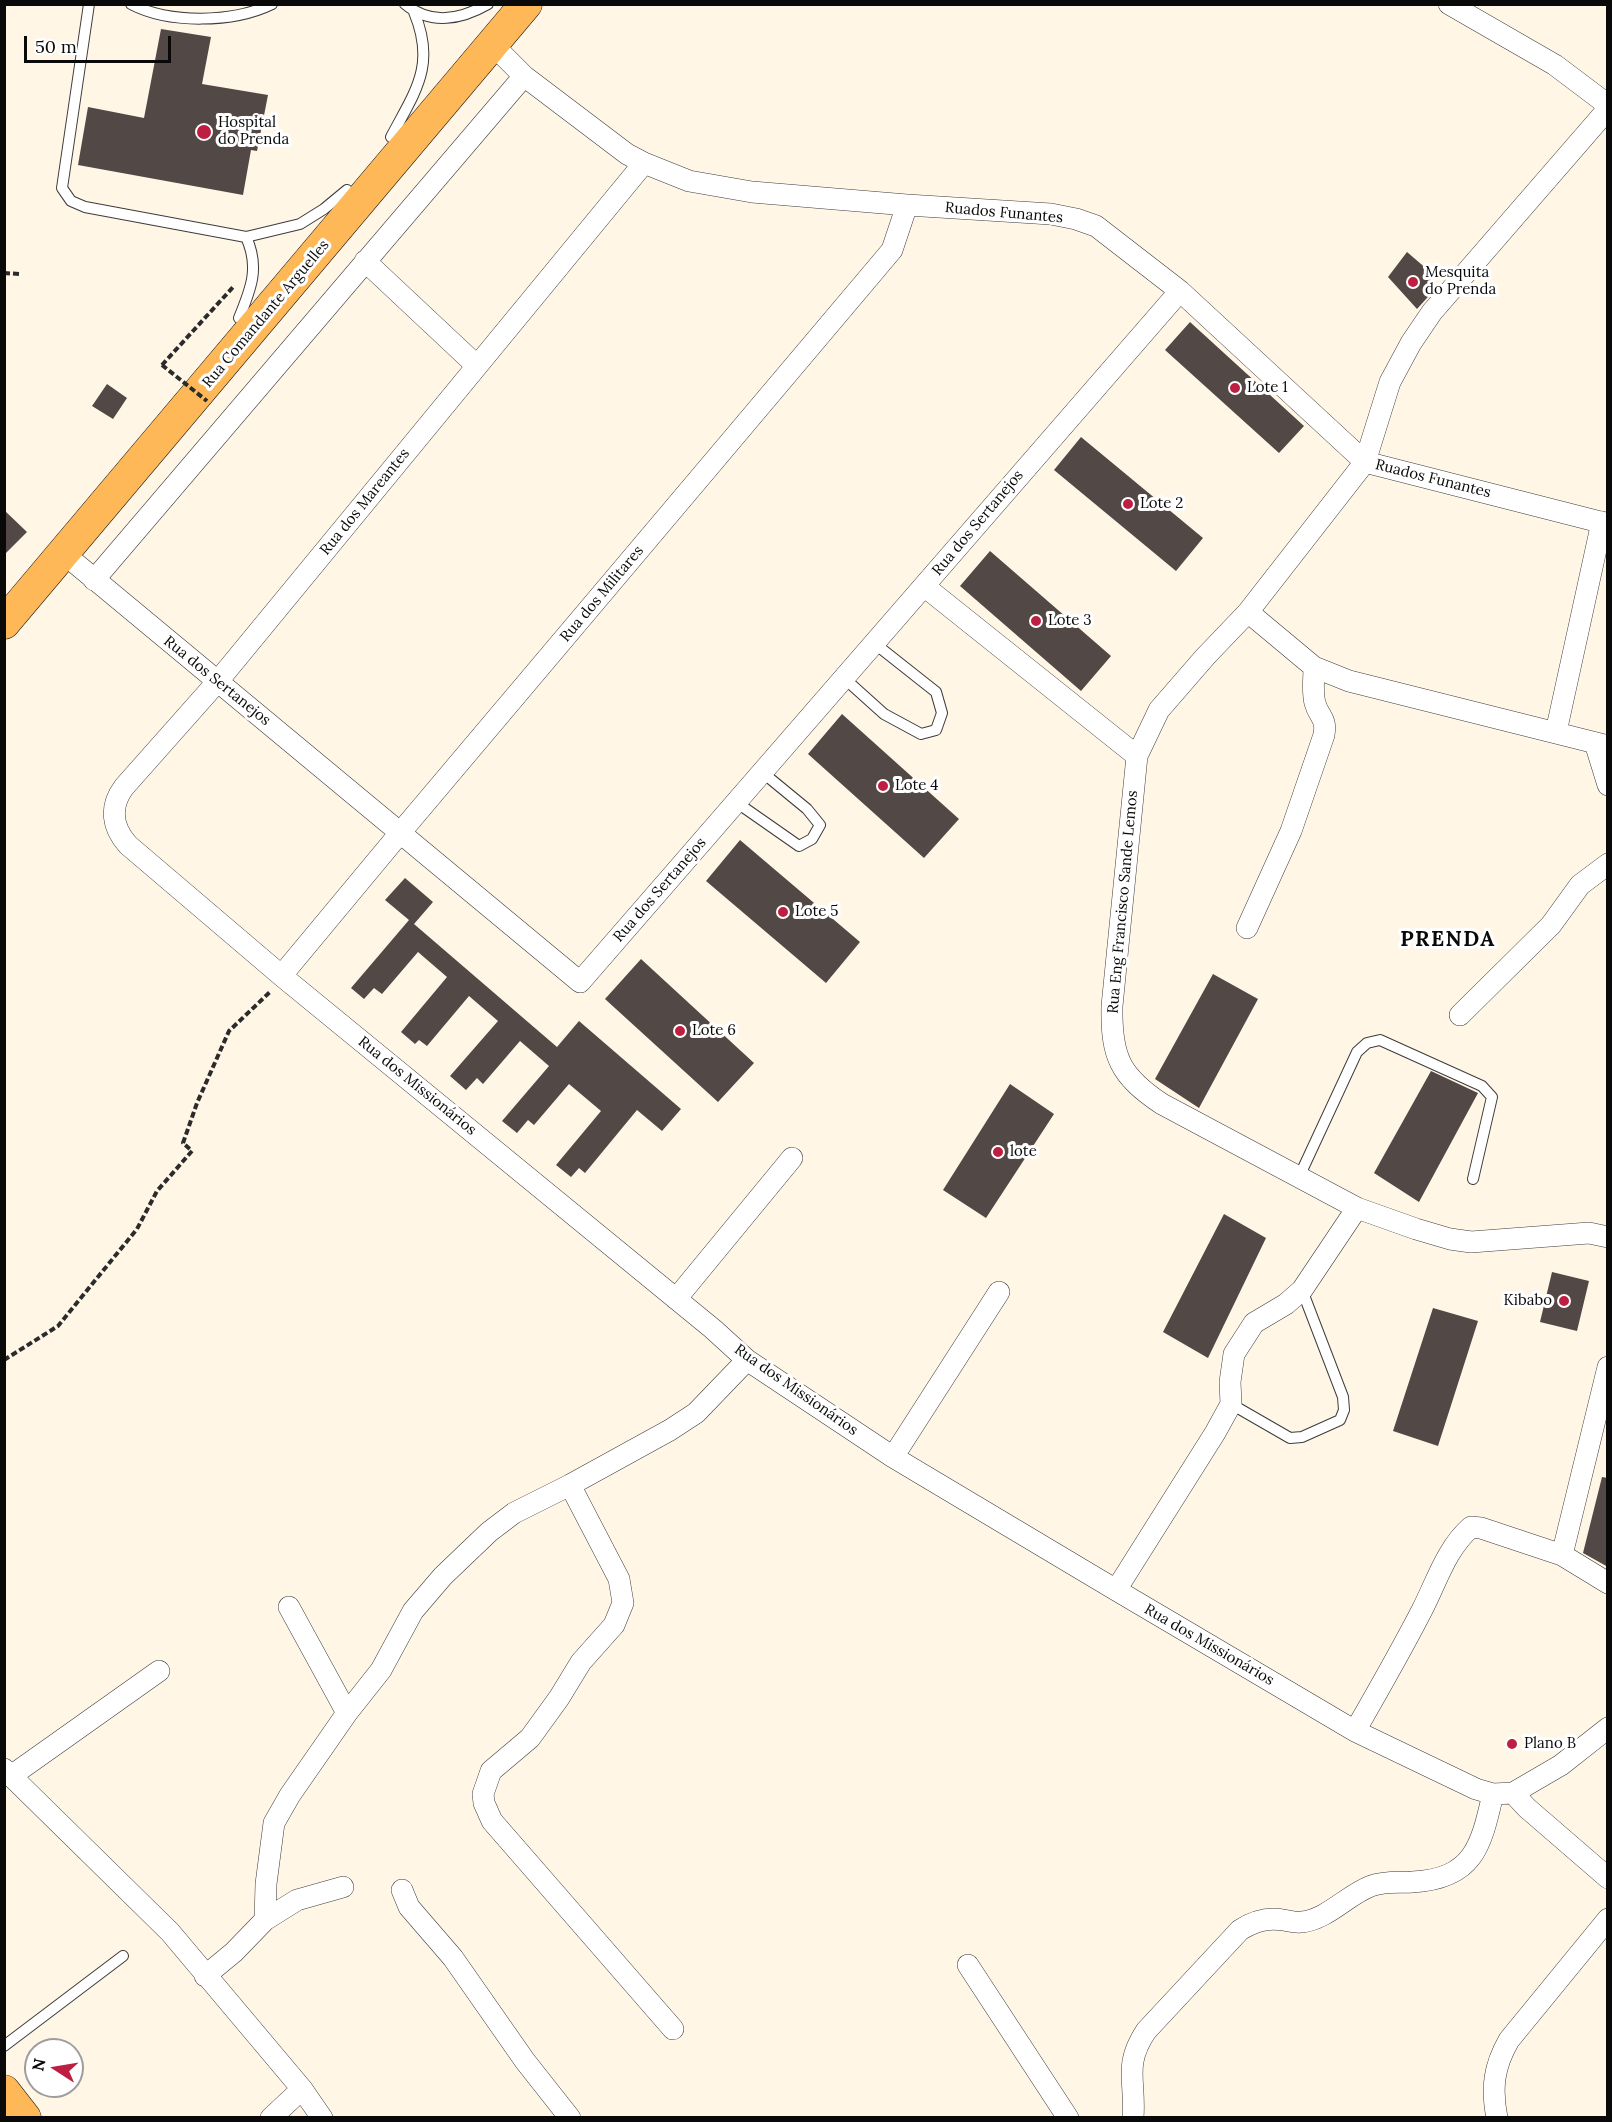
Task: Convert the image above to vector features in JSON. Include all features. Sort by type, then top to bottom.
[{"type":"main road","name":"Rua Comandante Arguelles","points":[[4,596],[503,4]]},
{"type":"main road","name":"Rua Comandante Arguelles","points":[[4,622],[526,4]]},
{"type":"main road","points":[[4,2091],[25,2118]]},
{"type":"street","points":[[1365,462],[1390,382],[1427,319],[1608,107],[1555,65],[1449,4]]},
{"type":"street","name":"Ruados Funantes","points":[[493,45],[524,76],[609,141],[644,164],[689,181],[752,192],[1051,214],[1096,226],[1180,291],[1365,462],[1605,523]]},
{"type":"street","points":[[94,580],[524,76]]},
{"type":"street","name":"Rua dos Mareantes","points":[[128,845],[119,834],[113,814],[118,794],[218,681],[644,164]]},
{"type":"street","name":"Rua dos Militares","points":[[283,976],[400,833],[892,250],[907,205]]},
{"type":"street","points":[[365,261],[477,366]]},
{"type":"street","name":"Rua dos Sertanejos","points":[[63,553],[580,982],[1180,291]]},
{"type":"street","name":"Rua Eng Francisco Sande Lemos","points":[[1365,462],[1248,612],[1159,710],[1137,756],[1112,1006],[1112,1032],[1117,1056],[1124,1070],[1139,1089],[1162,1104],[1357,1208],[1450,1239],[1471,1242],[1589,1233],[1608,1237]]},
{"type":"street","points":[[1556,732],[1605,523]]},
{"type":"street","points":[[924,586],[1137,756]]},
{"type":"street","points":[[1248,612],[1314,667],[1349,681],[1601,744],[1608,785]]},
{"type":"street","points":[[1247,928],[1291,831],[1324,735],[1326,725],[1316,706],[1314,667]]},
{"type":"street","name":"Rua dos Missionários","points":[[128,845],[747,1360],[893,1457],[1355,1731],[1476,1789],[1503,1793]]},
{"type":"street","points":[[1460,1015],[1551,925],[1580,885],[1608,864]]},
{"type":"street","points":[[676,1299],[792,1158]]},
{"type":"street","points":[[1116,1590],[1231,1404],[1230,1382],[1234,1354],[1254,1323],[1286,1304],[1302,1290],[1357,1208]]},
{"type":"street","points":[[893,1457],[999,1292]]},
{"type":"street","points":[[265,1920],[266,1884],[274,1823],[347,1713],[381,1670],[413,1611],[443,1576],[489,1532],[514,1513],[570,1485],[670,1430],[696,1413],[747,1360]]},
{"type":"street","points":[[1562,1555],[1608,1367]]},
{"type":"street","points":[[570,1485],[619,1579],[623,1604],[614,1625],[581,1662],[530,1738],[491,1771],[485,1787],[484,1803],[492,1821],[673,2028]]},
{"type":"street","points":[[1355,1731],[1417,1618],[1446,1559],[1471,1527],[1481,1528],[1562,1555],[1608,1583]]},
{"type":"street","points":[[289,1607],[347,1713]]},
{"type":"street","points":[[159,1671],[8,1773],[170,1932],[302,2089],[322,2118]]},
{"type":"street","points":[[1133,2118],[1131,2068],[1137,2045],[1146,2031],[1240,1930],[1251,1923],[1274,1918],[1299,1923],[1311,1920],[1359,1891],[1372,1886],[1387,1882],[1413,1882],[1444,1877],[1459,1869],[1478,1847],[1503,1793],[1561,1765],[1608,1728]]},
{"type":"street","points":[[1503,1793],[1527,1808],[1608,1878]]},
{"type":"street","points":[[205,1976],[234,1952],[265,1920],[297,1900],[343,1887]]},
{"type":"street","points":[[402,1890],[409,1907],[453,1958],[525,2061],[570,2118]]},
{"type":"street","points":[[1497,2118],[1493,2085],[1500,2055],[1509,2040],[1608,1919]]},
{"type":"street","points":[[968,1965],[1068,2118]]},
{"type":"street","points":[[271,2118],[302,2089]]},
{"type":"lane","points":[[88,4],[62,188],[71,201],[85,207],[246,237],[300,224],[324,209],[347,190]]},
{"type":"lane","points":[[131,4],[166,15],[194,19],[232,18],[272,4]]},
{"type":"lane","points":[[410,8],[433,19],[454,18],[468,15],[489,4]]},
{"type":"lane","points":[[391,137],[421,77],[425,56],[422,32],[410,8]]},
{"type":"lane","points":[[239,318],[254,272],[253,252],[246,237]]},
{"type":"lane","points":[[844,678],[885,714],[921,734],[936,730],[942,713],[936,692],[874,644]]},
{"type":"lane","points":[[736,802],[799,846],[812,839],[820,825],[807,809],[762,772]]},
{"type":"lane","points":[[1299,1177],[1357,1052],[1367,1043],[1380,1040],[1482,1086],[1492,1097],[1473,1179]]},
{"type":"lane","points":[[1231,1404],[1290,1438],[1302,1437],[1340,1420],[1344,1410],[1343,1396],[1302,1290]]},
{"type":"lane","points":[[4,2046],[123,1956]]},
{"type":"path","points":[[4,273],[19,274]]},
{"type":"path","points":[[207,400],[162,365],[234,285]]},
{"type":"path","points":[[4,1360],[58,1326],[137,1229],[157,1191],[192,1151],[183,1143],[229,1030],[283,976]]},
{"type":"building","points":[[161,29],[211,37],[202,84],[268,95],[257,151],[251,150],[243,195],[78,165],[88,107],[144,118]]},
{"type":"building","name":"Mesquita do Prenda","points":[[1407,252],[1428,270],[1436,288],[1417,309],[1388,277]]},
{"type":"building","name":"Lote 1","points":[[1190,322],[1304,426],[1279,453],[1165,350]]},
{"type":"building","points":[[107,384],[127,398],[113,419],[92,406]]},
{"type":"building","name":"Lote 2","points":[[1081,437],[1203,538],[1176,571],[1054,470]]},
{"type":"building","points":[[4,510],[27,532],[4,555]]},
{"type":"building","name":"Lote 3","points":[[990,551],[1111,656],[1081,691],[960,586]]},
{"type":"building","name":"Lote 4","points":[[842,714],[959,819],[924,858],[808,754]]},
{"type":"building","name":"Lote 5","points":[[740,840],[860,942],[826,983],[706,881]]},
{"type":"building","points":[[405,878],[433,902],[414,924],[557,1047],[579,1021],[681,1109],[662,1131],[637,1110],[585,1173],[579,1168],[571,1177],[556,1165],[601,1111],[569,1084],[534,1125],[528,1120],[517,1133],[502,1121],[549,1066],[520,1041],[483,1084],[477,1078],[466,1090],[450,1076],[498,1021],[469,996],[427,1046],[419,1040],[415,1044],[401,1032],[447,977],[418,952],[382,994],[374,988],[364,999],[351,988],[409,920],[385,900]]},
{"type":"building","name":"Lote 6","points":[[641,959],[754,1063],[718,1102],[605,999]]},
{"type":"building","points":[[1213,974],[1258,999],[1199,1108],[1155,1079]]},
{"type":"building","points":[[1431,1071],[1478,1093],[1419,1202],[1374,1173]]},
{"type":"building","name":"lote","points":[[1010,1084],[1054,1114],[986,1218],[943,1190]]},
{"type":"building","points":[[1224,1214],[1266,1238],[1208,1358],[1163,1332]]},
{"type":"building","name":"Kibabo","points":[[1552,1272],[1589,1281],[1577,1331],[1540,1322]]},
{"type":"building","points":[[1433,1308],[1478,1321],[1438,1446],[1393,1431]]},
{"type":"building","points":[[1602,1477],[1608,1478],[1608,1567],[1583,1553]]},
{"type":"place","name":"Hospital do Prenda","points":[[204,132]]},
{"type":"place","name":"Mesquita do Prenda","points":[[1413,282]]},
{"type":"place","name":"Lote 1","points":[[1235,388]]},
{"type":"place","name":"Lote 2","points":[[1128,504]]},
{"type":"place","name":"Lote 3","points":[[1036,621]]},
{"type":"place","name":"Lote 4","points":[[883,786]]},
{"type":"place","name":"Lote 5","points":[[783,912]]},
{"type":"place","name":"Lote 6","points":[[680,1031]]},
{"type":"place","name":"lote","points":[[998,1152]]},
{"type":"place","name":"Kibabo","points":[[1564,1301]]},
{"type":"place","name":"Plano B","points":[[1512,1744]]},
{"type":"district","name":"PRENDA","points":[[1448,940]]}]
